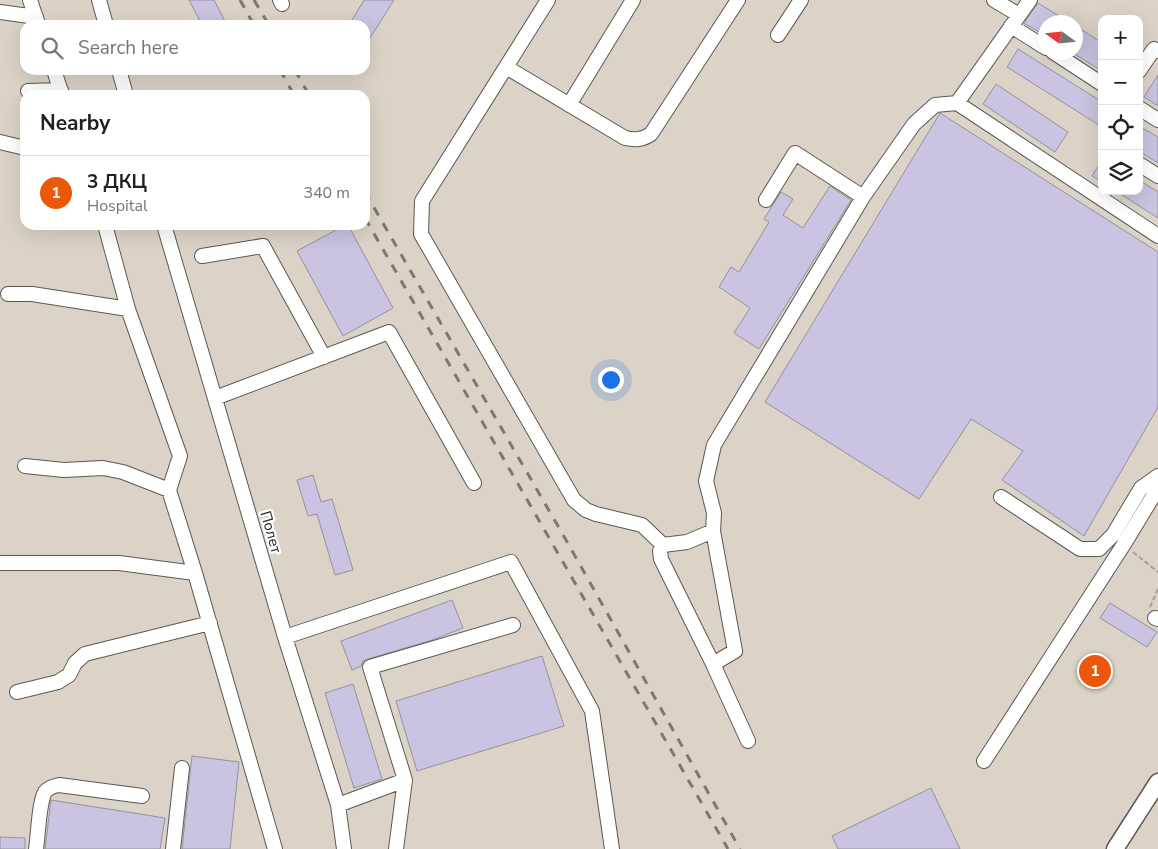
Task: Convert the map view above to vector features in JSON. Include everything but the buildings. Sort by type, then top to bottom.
[{"type":"main road","points":[[1115,849],[1158,782]]},
{"type":"street","points":[[30,0],[37,20]]},
{"type":"street","points":[[99,0],[105,20]]},
{"type":"street","points":[[548,0],[422,201],[421,234],[574,500],[586,510],[596,514],[642,525],[663,544],[687,542],[713,532]]},
{"type":"street","points":[[569,105],[632,0]]},
{"type":"street","points":[[506,67],[625,138],[636,140],[645,138],[654,130],[738,0]]},
{"type":"street","points":[[778,35],[801,0]]},
{"type":"street","points":[[994,0],[1038,41]]},
{"type":"street","points":[[957,103],[1030,0]]},
{"type":"street","points":[[0,12],[33,20]]},
{"type":"street","points":[[1143,65],[1154,49],[1158,51]]},
{"type":"street","points":[[1065,60],[1098,81]]},
{"type":"street","points":[[56,75],[60,90]]},
{"type":"street","points":[[120,75],[125,90]]},
{"type":"street","points":[[713,664],[735,652],[713,532],[714,513],[706,481],[714,446],[862,197],[914,124],[935,105],[957,103],[1158,236]]},
{"type":"street","points":[[1143,111],[1158,120]]},
{"type":"street","points":[[0,142],[20,147]]},
{"type":"street","points":[[766,200],[795,153],[862,197]]},
{"type":"street","points":[[1143,167],[1158,176]]},
{"type":"street","points":[[106,230],[128,309],[180,456],[169,490],[276,849]]},
{"type":"street","name":"Полет","points":[[165,230],[286,637],[338,805],[344,849]]},
{"type":"street","points":[[202,256],[263,246],[324,357]]},
{"type":"street","points":[[8,294],[32,294],[128,309]]},
{"type":"street","points":[[215,398],[389,332],[474,483]]},
{"type":"street","points":[[26,466],[64,470],[103,468],[123,472],[169,490]]},
{"type":"street","points":[[1001,497],[1080,549],[1099,548],[1113,535],[1141,488],[1158,476]]},
{"type":"street","points":[[984,761],[1158,488]]},
{"type":"street","points":[[663,544],[660,551],[661,559],[713,664],[748,741]]},
{"type":"street","points":[[286,637],[512,562],[592,711],[612,849]]},
{"type":"street","points":[[0,564],[119,563],[195,573]]},
{"type":"street","points":[[17,692],[58,682],[69,675],[75,663],[85,654],[210,623]]},
{"type":"street","points":[[396,849],[405,780],[370,667],[513,625]]},
{"type":"street","points":[[173,849],[182,768]]},
{"type":"street","points":[[338,805],[405,780]]},
{"type":"street","points":[[36,849],[42,801],[45,792],[50,788],[59,785],[142,796]]},
{"type":"path","points":[[1124,544],[1158,572]]},
{"type":"path","points":[[1157,618],[1148,612],[1158,590]]},
{"type":"shaded area","points":[[0,0],[1158,0],[1158,849],[0,849]]},
{"type":"railway","points":[[240,0],[251,20]]},
{"type":"railway","points":[[254,0],[266,20]]},
{"type":"railway","points":[[283,75],[291,90]]},
{"type":"railway","points":[[298,75],[306,90]]},
{"type":"railway","points":[[370,201],[566,540],[740,849]]},
{"type":"railway","points":[[370,227],[728,849]]},
{"type":"place","name":"3 ДКЦ","points":[[1095,671]]}]
